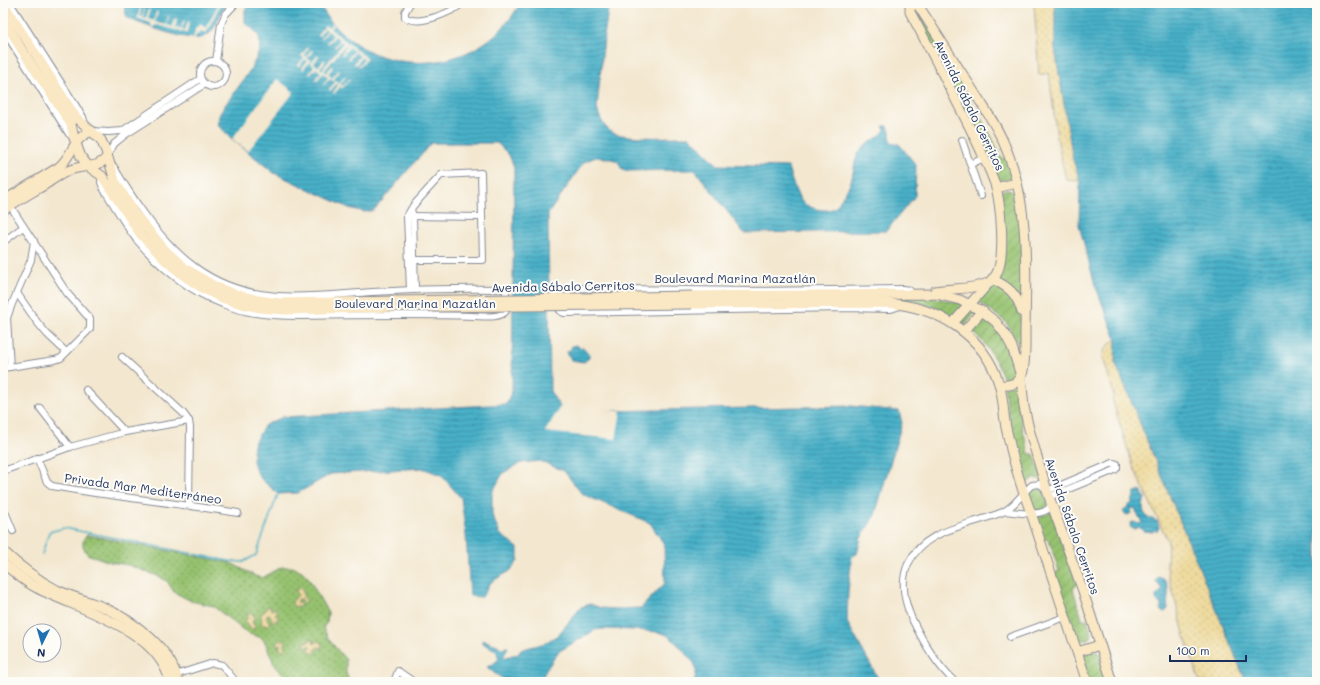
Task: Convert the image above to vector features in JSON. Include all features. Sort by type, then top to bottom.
[{"type":"main road","name":"Boulevard Marina Mazatlán","points":[[3,3],[75,116],[101,140],[115,181],[135,214],[166,251],[185,268],[216,287],[258,300],[300,306]]},
{"type":"main road","name":"Avenida Sábalo Cerritos","points":[[953,323],[999,270],[1001,260],[1001,234],[996,188],[984,158],[958,104],[910,12],[911,4],[918,5],[988,115],[1004,144],[1017,183],[1023,218],[1026,277],[1024,361],[1021,376]]},
{"type":"main road","name":"Boulevard Marina Mazatlán","points":[[3,18],[20,47],[71,124],[81,158],[89,167],[102,176],[141,235],[165,260],[184,276],[221,298],[260,308],[396,304]]},
{"type":"main road","points":[[5,204],[66,161],[71,153],[75,140],[89,128]]},
{"type":"main road","points":[[5,204],[61,174],[100,164],[108,159]]},
{"type":"main road","points":[[996,188],[1017,183]]},
{"type":"main road","points":[[924,294],[943,290],[966,289],[980,286],[991,281],[1008,288],[1018,300],[1022,311],[1025,329]]},
{"type":"main road","name":"Avenida Sábalo Cerritos","points":[[759,300],[913,294],[942,295],[969,304],[982,311],[996,322],[1005,334],[1015,355],[1021,376],[1024,407],[1029,429],[1048,494],[1083,592],[1112,682]]},
{"type":"main road","name":"Avenida Sábalo Cerritos","points":[[396,304],[692,300],[886,303],[903,304],[933,313],[953,323],[964,331],[981,349],[1000,385],[1007,432],[1023,494],[1031,513],[1087,682]]},
{"type":"main road","points":[[964,331],[982,311]]},
{"type":"main road","points":[[1000,385],[1010,385],[1015,383],[1021,376]]},
{"type":"main road","points":[[3,551],[18,571]]},
{"type":"main road","points":[[3,563],[38,584],[102,607],[135,626],[157,644],[166,655],[173,679]]},
{"type":"main road","points":[[1077,652],[1100,645]]},
{"type":"street","name":"Boulevard Marina Mazatlán","points":[[10,3],[89,128]]},
{"type":"street","points":[[216,61],[221,24],[225,15],[236,3]]},
{"type":"street","points":[[410,3],[405,12],[405,17],[412,19],[433,18],[456,9],[463,3]]},
{"type":"street","name":"Boulevard Marina Mazatlán","points":[[3,28],[69,134],[75,140]]},
{"type":"street","points":[[209,61],[216,61],[225,68],[226,74],[224,82],[212,87],[203,81],[200,72],[203,65],[209,61]]},
{"type":"street","points":[[108,159],[114,144],[123,133],[203,81]]},
{"type":"street","points":[[89,128],[123,133]]},
{"type":"street","points":[[962,140],[981,196]]},
{"type":"street","points":[[971,164],[984,158]]},
{"type":"street","points":[[411,260],[483,260],[481,173],[441,175],[413,206],[410,214],[411,260],[412,290]]},
{"type":"street","points":[[3,368],[60,358],[90,329],[90,319],[67,293],[34,241],[5,204]]},
{"type":"street","points":[[410,214],[482,217]]},
{"type":"street","points":[[3,242],[23,227]]},
{"type":"street","points":[[10,367],[7,318],[31,260],[34,241]]},
{"type":"street","name":"Boulevard Marina Mazatlán","points":[[504,288],[506,291],[506,311],[501,315],[455,315],[300,306],[412,290],[504,288]]},
{"type":"street","name":"Boulevard Marina Mazatlán","points":[[566,288],[759,300],[564,313],[561,312],[558,307],[559,294],[566,288]]},
{"type":"street","points":[[18,293],[37,322],[66,352]]},
{"type":"street","points":[[122,357],[189,421],[189,505]]},
{"type":"street","points":[[86,390],[125,432]]},
{"type":"street","points":[[40,408],[70,447]]},
{"type":"street","points":[[3,471],[70,447],[125,432],[189,421]]},
{"type":"street","name":"Privada Mar Mediterráneo","points":[[37,458],[47,482],[52,486],[238,513]]},
{"type":"street","points":[[1113,463],[1117,464],[1118,468],[1115,470],[1048,494],[1113,463]]},
{"type":"street","points":[[955,682],[935,659],[915,625],[905,602],[903,589],[905,573],[914,554],[922,545],[933,537],[1004,511],[1030,486],[1036,483],[1042,485],[1048,494],[1050,507],[1048,510],[1043,512],[1031,513],[1004,511]]},
{"type":"street","points":[[3,507],[13,531]]},
{"type":"street","points":[[1010,637],[1065,617]]},
{"type":"street","points":[[173,679],[213,663],[222,665],[236,682]]},
{"type":"street","points":[[394,682],[398,671],[414,682]]},
{"type":"green space","points":[[915,7],[973,94],[970,101],[987,128],[1002,159],[1007,158],[1012,175],[1009,179],[1003,181],[996,178],[914,11]]},
{"type":"green space","points":[[1007,189],[1016,194],[1021,222],[1023,307],[997,279],[1003,272],[1001,191]]},
{"type":"green space","points":[[992,283],[1017,301],[1023,327],[1021,350],[1006,322],[976,300]]},
{"type":"green space","points":[[921,295],[966,304],[956,318],[943,310],[902,298]]},
{"type":"green space","points":[[969,310],[973,311],[974,314],[964,327],[958,322]]},
{"type":"green space","points":[[981,316],[1002,336],[1016,365],[1017,378],[1008,382],[1004,379],[990,352],[976,334],[970,329]]},
{"type":"green space","points":[[1019,383],[1019,391],[1016,392],[1023,430],[1029,454],[1034,454],[1042,479],[1033,478],[1026,484],[1014,447],[1004,387]]},
{"type":"green space","points":[[1034,485],[1042,488],[1048,504],[1047,507],[1039,512],[1034,509],[1029,497],[1031,488]]},
{"type":"green space","points":[[1051,511],[1077,585],[1073,589],[1082,619],[1087,619],[1092,636],[1084,640],[1077,641],[1054,574],[1059,571],[1049,540],[1043,539],[1036,517],[1037,515],[1046,515]]},
{"type":"green space","points":[[87,535],[231,563],[255,576],[262,578],[282,567],[292,567],[302,571],[308,577],[328,613],[327,622],[323,628],[330,641],[346,660],[346,673],[350,682],[290,682],[290,680],[274,664],[262,638],[247,633],[213,606],[191,601],[174,592],[167,581],[158,576],[128,565],[110,562],[87,554],[83,547],[83,540]]},
{"type":"green space","points":[[1096,650],[1108,682],[1090,682],[1081,655]]},
{"type":"sand","points":[[1034,3],[1055,3],[1055,48],[1073,160],[1080,181],[1066,180],[1057,138],[1049,73],[1039,75]]},
{"type":"sand","points":[[1116,339],[1115,362],[1246,682],[1200,682],[1185,637],[1168,574],[1168,541],[1133,466],[1112,399],[1114,398],[1113,391],[1103,354],[1109,344]]},
{"type":"sand","points":[[299,588],[303,589],[303,596],[307,601],[304,603],[301,599],[298,599],[297,603],[301,604],[300,607],[293,606],[294,600],[298,595],[296,590]]},
{"type":"sand","points":[[268,606],[271,610],[276,608],[277,612],[275,615],[278,616],[278,619],[273,622],[270,615],[267,614],[267,619],[270,623],[263,625],[261,623],[262,618],[260,614],[264,612]]},
{"type":"sand","points":[[249,613],[255,617],[252,622],[255,627],[253,629],[249,628],[248,624],[245,623]]},
{"type":"sand","points":[[311,638],[314,644],[319,641],[322,644],[321,648],[316,648],[316,652],[314,654],[309,650],[310,646],[304,646],[305,642],[309,642]]},
{"type":"sand","points":[[282,640],[286,642],[284,646],[285,649],[283,650],[279,648],[281,645],[276,644]]},
{"type":"water","points":[[123,3],[226,3],[217,23],[210,33],[204,37],[195,38],[168,33],[127,18]]},
{"type":"water","points":[[251,3],[319,3],[334,25],[355,43],[377,54],[400,61],[423,62],[446,59],[469,52],[489,40],[506,23],[520,3],[609,3],[597,108],[601,119],[609,130],[616,134],[634,137],[690,137],[718,165],[788,167],[794,187],[800,199],[806,205],[816,209],[827,210],[836,207],[849,186],[856,158],[860,150],[883,133],[885,130],[883,126],[888,126],[890,140],[894,144],[899,144],[916,165],[915,196],[886,231],[744,233],[695,170],[627,171],[621,168],[618,161],[596,157],[584,162],[548,214],[550,391],[560,407],[575,410],[604,411],[852,406],[899,411],[902,423],[875,515],[861,538],[857,554],[852,556],[848,592],[847,622],[880,682],[694,682],[696,673],[695,664],[667,635],[645,631],[602,629],[595,630],[558,652],[540,682],[517,682],[506,680],[487,667],[499,659],[496,650],[482,643],[482,640],[498,645],[500,648],[508,647],[503,657],[518,655],[520,650],[545,643],[558,635],[581,607],[590,604],[601,608],[641,608],[665,583],[664,544],[650,523],[582,494],[564,471],[540,461],[521,463],[503,473],[492,493],[492,515],[500,534],[518,548],[518,561],[510,571],[491,582],[482,597],[470,596],[466,535],[461,498],[441,475],[422,468],[331,474],[298,493],[278,494],[262,480],[256,471],[253,461],[255,441],[265,425],[283,417],[506,404],[512,391],[514,167],[509,155],[497,143],[431,143],[374,210],[365,212],[349,208],[274,173],[232,139],[218,125],[219,116],[248,74],[255,62],[259,50],[260,40],[255,31],[245,23],[245,10]]},
{"type":"water","points":[[1055,3],[1317,3],[1317,682],[1246,682],[1115,362],[1116,339],[1095,285],[1079,225],[1080,181],[1073,160],[1055,48]]},
{"type":"water","points":[[576,345],[580,348],[583,347],[589,354],[589,358],[584,362],[571,360],[569,355],[567,355],[567,352],[572,346]]},
{"type":"water","points":[[1141,491],[1145,498],[1143,507],[1144,513],[1157,521],[1159,528],[1157,531],[1144,531],[1139,527],[1134,529],[1130,527],[1131,523],[1133,522],[1139,524],[1142,523],[1142,520],[1138,516],[1135,508],[1132,508],[1131,513],[1128,515],[1123,512],[1132,503],[1135,492]]},
{"type":"water","points":[[1158,577],[1163,579],[1168,586],[1168,609],[1165,612],[1162,611],[1161,605],[1156,599],[1156,596],[1162,590],[1156,581]]},
{"type":"pier","points":[[219,3],[221,3],[206,33],[201,31],[194,39],[196,27],[198,28],[200,24],[206,28]]},
{"type":"pier","points":[[140,8],[140,17],[142,17],[145,9],[143,18],[146,19],[148,10],[150,10],[148,19],[154,21],[156,12],[158,12],[155,22],[166,25],[169,16],[167,25],[173,27],[175,18],[177,19],[175,28],[181,29],[183,21],[185,21],[182,29],[185,30],[189,21],[187,33],[157,25],[152,28],[151,23],[137,18]]},
{"type":"pier","points":[[332,23],[334,24],[330,29],[367,58],[360,67],[358,66],[364,59],[362,57],[356,65],[354,63],[360,56],[355,52],[349,60],[348,58],[354,51],[349,47],[343,55],[341,54],[347,46],[345,45],[324,71],[326,73],[332,66],[333,67],[328,74],[332,78],[339,70],[340,71],[334,79],[339,83],[345,76],[346,77],[340,84],[343,86],[350,79],[343,88],[340,87],[334,94],[333,93],[338,85],[336,84],[331,91],[329,90],[335,82],[330,78],[323,85],[328,77],[323,73],[317,80],[315,79],[321,72],[316,68],[310,75],[309,74],[314,66],[309,62],[303,70],[302,68],[307,61],[305,59],[299,67],[298,65],[304,58],[301,56],[308,47],[309,48],[304,55],[306,57],[311,50],[313,51],[307,58],[312,62],[318,55],[319,56],[314,63],[318,67],[324,60],[326,61],[320,68],[322,70],[343,43],[341,41],[335,48],[334,47],[340,40],[335,36],[329,43],[327,43],[333,35],[328,31],[322,39],[321,38],[327,30],[325,28],[319,36],[317,35],[325,25],[329,27]]},
{"type":"pier","points":[[277,79],[294,92],[248,151],[232,139]]},
{"type":"pier","points":[[565,406],[621,411],[616,439],[545,432],[560,407]]},
{"type":"waterway","points":[[42,554],[49,532],[64,528],[229,561],[243,562],[256,555],[278,494]]}]
